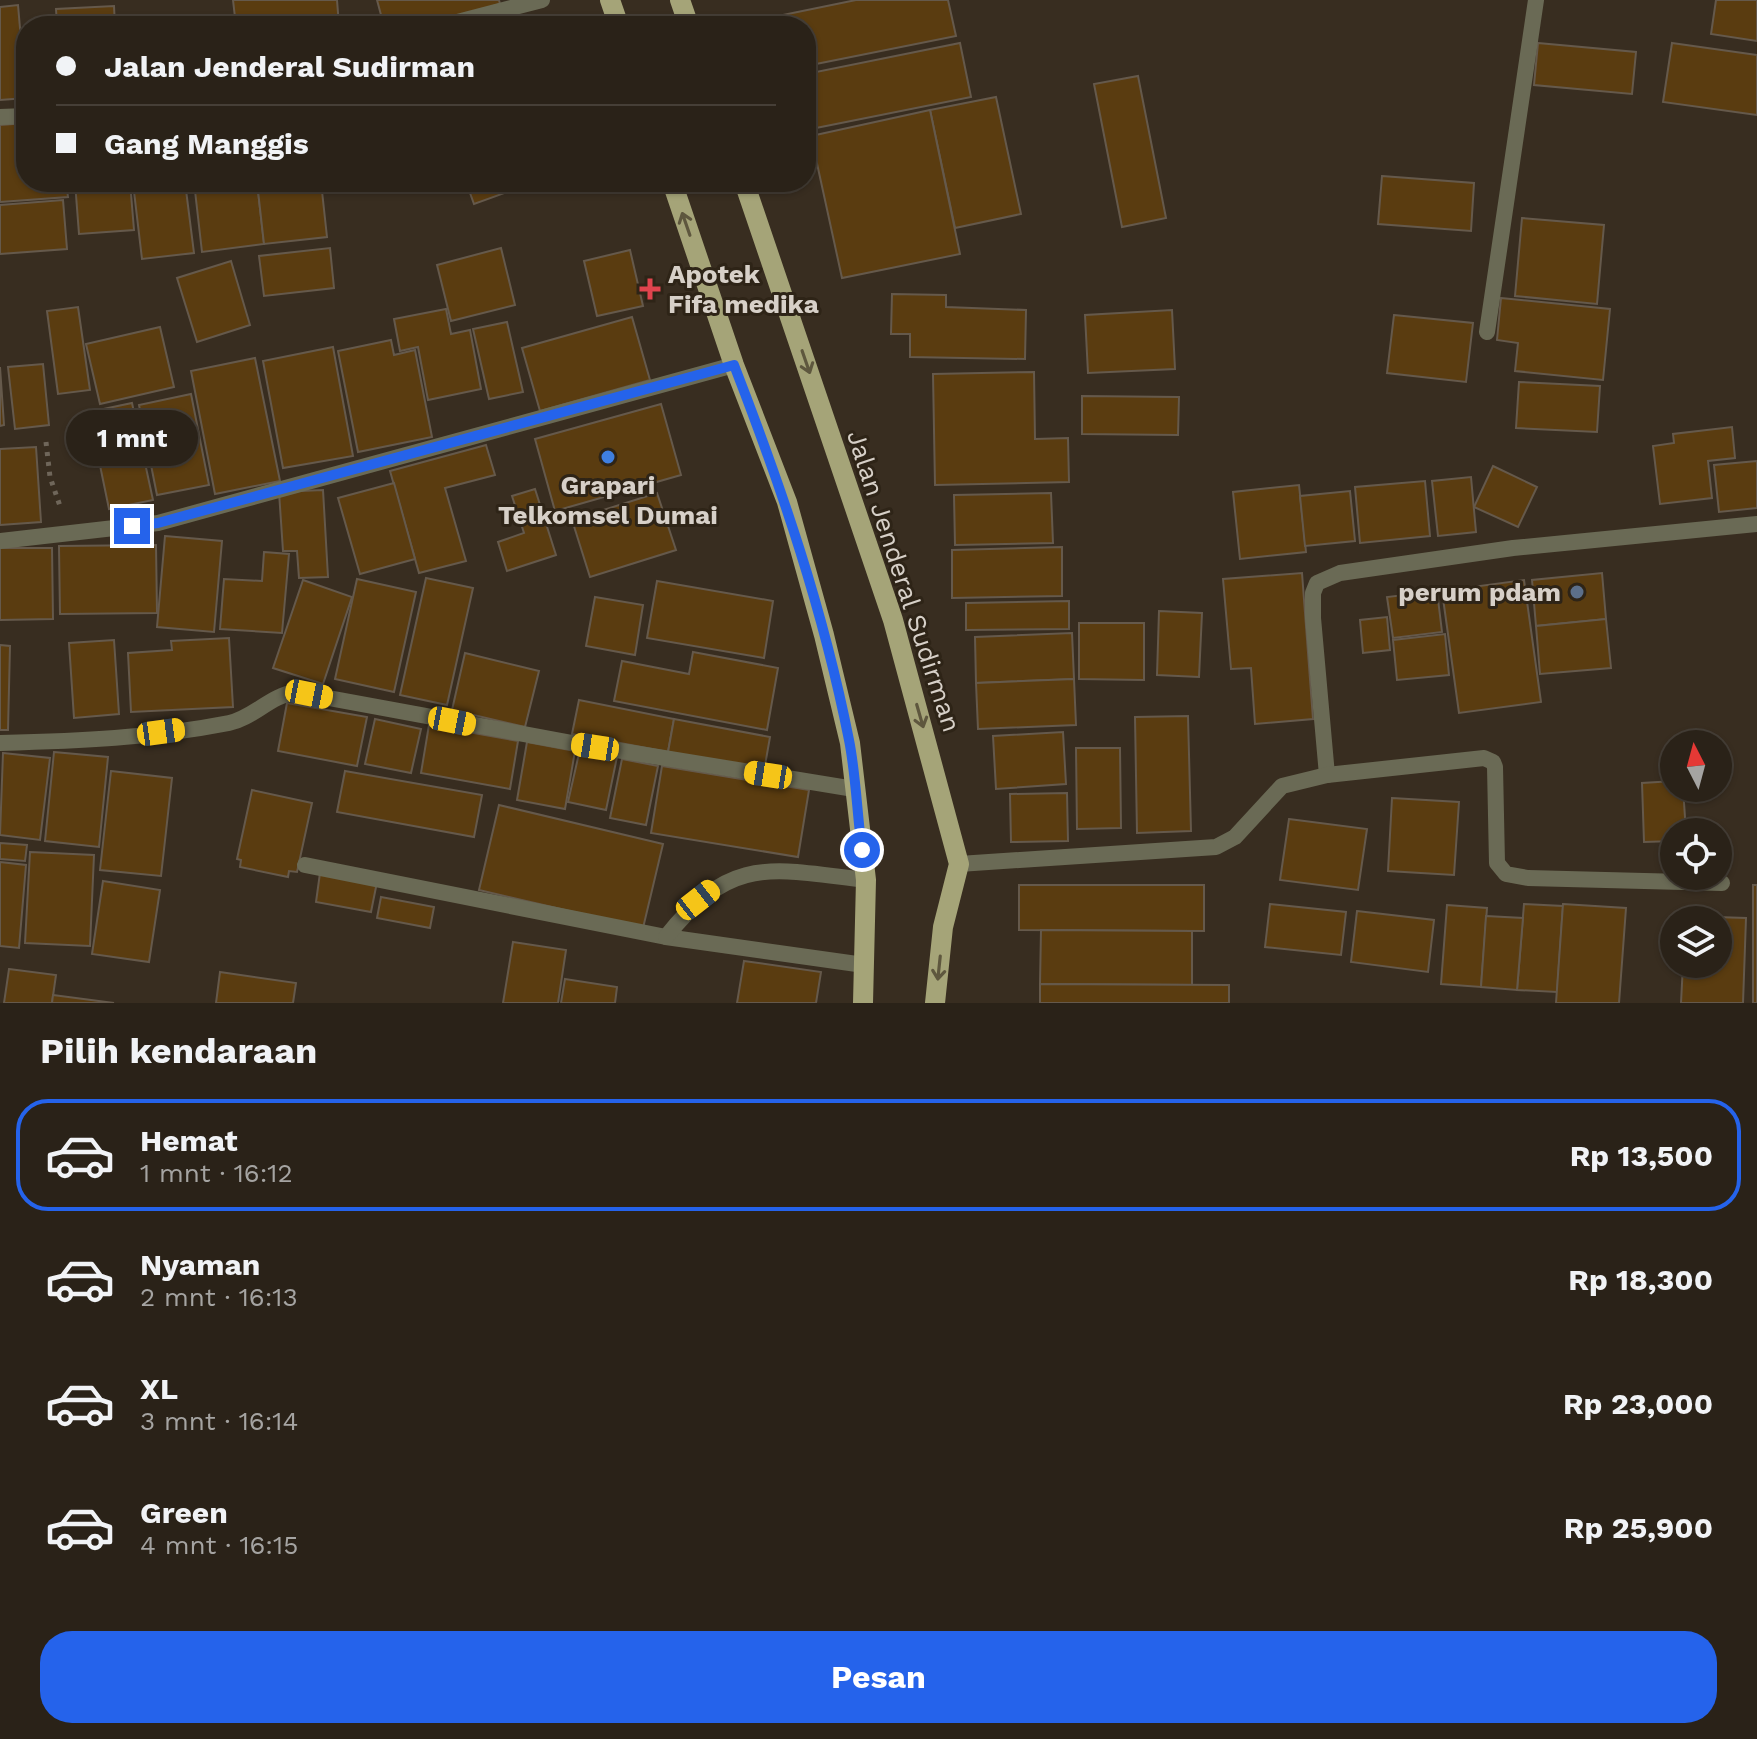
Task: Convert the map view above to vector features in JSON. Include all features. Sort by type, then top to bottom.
[{"type":"main road","points":[[675,192],[795,531],[850,743],[866,880],[863,1003]]},
{"type":"main road","name":"Jalan Jenderal Sudirman","points":[[747,192],[893,620],[959,864],[943,927],[935,1003]]},
{"type":"street","points":[[480,16],[542,0]]},
{"type":"street","points":[[1487,332],[1536,0]]},
{"type":"street","points":[[0,541],[173,519],[734,365]]},
{"type":"street","points":[[1327,775],[1313,618],[1313,593],[1317,583],[1340,573],[1513,548],[1757,524]]},
{"type":"street","points":[[0,743],[100,741],[232,723],[286,694],[296,692],[567,742],[854,789]]},
{"type":"street","points":[[959,864],[1216,847],[1235,837],[1275,790],[1327,775],[1490,759],[1495,767],[1497,863],[1506,874],[1528,878],[1660,881]]},
{"type":"street","points":[[305,865],[666,937],[864,965]]},
{"type":"street","points":[[666,937],[698,900],[734,876],[764,871],[793,871],[866,880]]},
{"type":"path","points":[[46,442],[50,477],[62,511],[79,533]]},
{"type":"building","points":[[233,0],[337,0],[338,16],[235,16]]},
{"type":"building","points":[[377,0],[499,0],[500,4],[460,16],[381,16]]},
{"type":"building","points":[[856,0],[948,0],[956,36],[816,64],[816,16],[778,16]]},
{"type":"building","points":[[1716,0],[1757,0],[1757,41],[1711,34]]},
{"type":"building","points":[[18,5],[16,99],[0,100],[0,7]]},
{"type":"building","points":[[114,6],[114,16],[56,16],[56,9]]},
{"type":"building","points":[[960,43],[971,97],[816,128],[816,72]]},
{"type":"building","points":[[1538,43],[1636,52],[1632,94],[1534,85]]},
{"type":"building","points":[[1672,43],[1757,55],[1757,115],[1663,102]]},
{"type":"building","points":[[1138,76],[1166,218],[1122,227],[1094,84]]},
{"type":"building","points":[[996,97],[1021,214],[955,228],[930,110]]},
{"type":"building","points":[[930,110],[960,254],[842,278],[816,159],[816,135]]},
{"type":"building","points":[[16,124],[16,192],[67,192],[68,197],[0,202],[0,125]]},
{"type":"building","points":[[1382,176],[1474,183],[1471,231],[1378,224]]},
{"type":"building","points":[[76,192],[131,192],[134,230],[79,234]]},
{"type":"building","points":[[134,192],[186,192],[194,253],[142,259]]},
{"type":"building","points":[[195,192],[258,192],[264,244],[202,252]]},
{"type":"building","points":[[258,192],[322,192],[327,237],[264,244]]},
{"type":"building","points":[[470,192],[507,192],[474,204]]},
{"type":"building","points":[[63,200],[67,249],[0,254],[0,205]]},
{"type":"building","points":[[1522,218],[1604,225],[1597,304],[1515,296]]},
{"type":"building","points":[[330,248],[334,288],[264,296],[259,256]]},
{"type":"building","points":[[501,248],[515,305],[451,321],[437,265]]},
{"type":"building","points":[[630,250],[643,306],[597,316],[584,261]]},
{"type":"building","points":[[231,261],[250,325],[197,342],[177,278]]},
{"type":"building","points":[[892,294],[946,295],[946,307],[1026,310],[1025,359],[910,357],[910,334],[891,334]]},
{"type":"building","points":[[1501,298],[1610,309],[1603,380],[1515,371],[1518,343],[1497,340]]},
{"type":"building","points":[[78,307],[90,390],[58,394],[47,311]]},
{"type":"building","points":[[446,309],[451,334],[470,330],[481,389],[428,400],[418,347],[400,351],[394,319]]},
{"type":"building","points":[[1172,310],[1175,369],[1088,373],[1085,315]]},
{"type":"building","points":[[1394,315],[1473,323],[1466,382],[1387,373]]},
{"type":"building","points":[[632,317],[650,380],[540,411],[522,348]]},
{"type":"building","points":[[507,322],[523,392],[489,399],[473,329]]},
{"type":"building","points":[[160,327],[174,387],[100,404],[86,344]]},
{"type":"building","points":[[391,340],[394,355],[415,350],[432,437],[358,452],[338,351]]},
{"type":"building","points":[[333,347],[353,456],[283,468],[263,361]]},
{"type":"building","points":[[255,358],[280,481],[215,494],[191,371]]},
{"type":"building","points":[[43,364],[49,425],[15,429],[8,367]]},
{"type":"building","points":[[0,367],[4,425],[0,426]]},
{"type":"building","points":[[1034,372],[1035,439],[1068,438],[1069,482],[935,485],[933,374]]},
{"type":"building","points":[[1519,382],[1600,386],[1597,432],[1516,428]]},
{"type":"building","points":[[191,394],[209,485],[157,495],[139,405]]},
{"type":"building","points":[[1082,396],[1179,397],[1178,435],[1082,434]]},
{"type":"building","points":[[132,403],[153,500],[109,509],[89,412]]},
{"type":"building","name":"Grapari Telkomsel Dumai","points":[[661,404],[681,475],[555,511],[535,439]]},
{"type":"building","points":[[1732,427],[1735,458],[1708,461],[1712,498],[1660,504],[1653,446],[1674,443],[1673,434]]},
{"type":"building","points":[[486,445],[495,475],[445,488],[466,561],[419,573],[390,471]]},
{"type":"building","points":[[36,447],[41,522],[0,525],[0,449]]},
{"type":"building","points":[[1757,461],[1757,508],[1719,512],[1714,465]]},
{"type":"building","points":[[1493,466],[1537,487],[1518,527],[1474,507]]},
{"type":"building","points":[[1471,477],[1476,532],[1438,536],[1432,481]]},
{"type":"building","points":[[1425,481],[1430,536],[1360,543],[1355,487]]},
{"type":"building","points":[[394,483],[415,559],[360,574],[338,498]]},
{"type":"building","points":[[1299,485],[1306,552],[1240,559],[1233,492]]},
{"type":"building","points":[[535,489],[556,555],[507,571],[498,542],[524,533],[512,496]]},
{"type":"building","points":[[323,490],[328,577],[299,578],[297,551],[283,551],[279,492]]},
{"type":"building","points":[[1350,491],[1355,541],[1305,546],[1300,496]]},
{"type":"building","points":[[657,493],[676,550],[590,577],[572,520]]},
{"type":"building","points":[[1051,493],[1053,543],[955,545],[954,495]]},
{"type":"building","points":[[165,536],[222,541],[214,632],[157,627]]},
{"type":"building","points":[[156,545],[157,613],[60,614],[59,546]]},
{"type":"building","points":[[1062,547],[1062,596],[952,598],[952,550]]},
{"type":"building","points":[[0,548],[52,548],[53,619],[0,620]]},
{"type":"building","points":[[264,552],[289,554],[282,633],[220,629],[224,579],[262,581]]},
{"type":"building","points":[[1302,573],[1313,719],[1255,724],[1251,668],[1231,669],[1223,579]]},
{"type":"building","points":[[1602,573],[1606,619],[1536,626],[1532,580]]},
{"type":"building","points":[[426,578],[473,588],[447,705],[400,695]]},
{"type":"building","points":[[357,579],[416,592],[394,692],[335,679]]},
{"type":"building","points":[[303,580],[352,597],[323,684],[273,668]]},
{"type":"building","points":[[1524,580],[1541,702],[1459,713],[1442,591]]},
{"type":"building","points":[[657,581],[773,601],[764,658],[647,638]]},
{"type":"building","points":[[1437,591],[1442,632],[1393,638],[1387,597]]},
{"type":"building","points":[[595,597],[643,605],[635,655],[586,646]]},
{"type":"building","points":[[1069,601],[1069,629],[966,630],[966,603]]},
{"type":"building","points":[[1159,611],[1202,613],[1199,677],[1157,675]]},
{"type":"building","points":[[1387,617],[1390,650],[1363,653],[1360,620]]},
{"type":"building","points":[[1606,619],[1611,668],[1540,674],[1536,626]]},
{"type":"building","points":[[1079,623],[1144,623],[1144,680],[1079,679]]},
{"type":"building","points":[[1072,633],[1074,679],[976,683],[975,637]]},
{"type":"building","points":[[1445,634],[1449,675],[1397,680],[1393,640]]},
{"type":"building","points":[[229,638],[233,707],[131,712],[128,653],[172,650],[171,641]]},
{"type":"building","points":[[114,640],[119,714],[74,718],[69,643]]},
{"type":"building","points":[[0,645],[10,646],[8,730],[0,730]]},
{"type":"building","points":[[693,652],[778,668],[767,730],[614,701],[622,661],[689,674]]},
{"type":"building","points":[[465,653],[539,671],[525,727],[452,710]]},
{"type":"building","points":[[1074,679],[1076,725],[978,729],[976,683]]},
{"type":"building","points":[[579,700],[674,719],[668,752],[572,734]]},
{"type":"building","points":[[287,703],[367,717],[357,766],[278,751]]},
{"type":"building","points":[[1188,716],[1191,831],[1137,833],[1135,717]]},
{"type":"building","points":[[375,719],[421,729],[411,773],[365,764]]},
{"type":"building","points":[[674,719],[770,737],[764,771],[668,752]]},
{"type":"building","points":[[429,725],[518,741],[510,789],[421,773]]},
{"type":"building","points":[[1063,732],[1066,784],[996,789],[993,736]]},
{"type":"building","points":[[527,742],[575,751],[565,809],[517,800]]},
{"type":"building","points":[[1076,748],[1120,748],[1121,828],[1077,829]]},
{"type":"building","points":[[580,749],[617,757],[606,810],[568,802]]},
{"type":"building","points":[[54,752],[108,757],[99,847],[45,841]]},
{"type":"building","points":[[3,753],[50,758],[40,840],[0,835]]},
{"type":"building","points":[[622,759],[658,766],[646,825],[610,818]]},
{"type":"building","points":[[662,766],[809,790],[798,857],[651,833]]},
{"type":"building","points":[[111,771],[172,778],[161,876],[100,870]]},
{"type":"building","points":[[345,771],[482,795],[474,837],[337,812]]},
{"type":"building","points":[[1660,782],[1660,802],[1684,802],[1685,818],[1660,818],[1660,841],[1644,842],[1642,783]]},
{"type":"building","points":[[252,790],[312,803],[297,872],[289,871],[288,877],[240,867],[241,860],[237,859]]},
{"type":"building","points":[[1067,793],[1068,841],[1011,842],[1010,794]]},
{"type":"building","points":[[1392,798],[1459,802],[1454,875],[1388,871]]},
{"type":"building","points":[[499,805],[663,844],[643,928],[479,890]]},
{"type":"building","points":[[1289,819],[1367,829],[1358,890],[1280,880]]},
{"type":"building","points":[[0,843],[27,845],[25,861],[0,859]]},
{"type":"building","points":[[30,852],[94,855],[90,946],[25,943]]},
{"type":"building","points":[[0,862],[26,865],[19,948],[0,946]]},
{"type":"building","points":[[320,873],[377,882],[371,912],[316,902]]},
{"type":"building","points":[[103,881],[160,890],[149,962],[92,954]]},
{"type":"building","points":[[1019,885],[1204,885],[1204,931],[1019,930]]},
{"type":"building","points":[[1753,885],[1757,885],[1757,1003],[1753,1003]]},
{"type":"building","points":[[381,897],[434,907],[430,928],[377,918]]},
{"type":"building","points":[[1270,904],[1346,912],[1341,955],[1265,947]]},
{"type":"building","points":[[1524,904],[1563,906],[1557,992],[1517,990]]},
{"type":"building","points":[[1563,904],[1626,908],[1619,1003],[1556,1003]]},
{"type":"building","points":[[1447,905],[1487,908],[1481,987],[1441,984]]},
{"type":"building","points":[[1357,911],[1434,920],[1428,972],[1351,962]]},
{"type":"building","points":[[1486,916],[1523,918],[1517,990],[1481,987]]},
{"type":"building","points":[[1732,918],[1746,918],[1743,1003],[1681,1003],[1682,978],[1732,978]]},
{"type":"building","points":[[1041,930],[1192,931],[1192,985],[1040,984]]},
{"type":"building","points":[[513,942],[566,950],[558,1003],[503,1003]]},
{"type":"building","points":[[744,961],[821,972],[816,1003],[737,1003]]},
{"type":"building","points":[[9,969],[56,975],[52,1003],[4,1003]]},
{"type":"building","points":[[220,972],[296,983],[293,1003],[216,1003]]},
{"type":"building","points":[[565,979],[617,987],[615,1003],[561,1003]]},
{"type":"building","points":[[1040,984],[1229,985],[1229,1003],[1040,1003]]},
{"type":"building","points":[[53,995],[114,1003],[52,1003]]},
{"type":"place","name":"Apotek Fifa medika","points":[[650,289]]},
{"type":"place","name":"Grapari Telkomsel Dumai","points":[[608,457]]},
{"type":"place","name":"perum pdam","points":[[1577,592]]},
{"type":"route","points":[[132,526],[158,523],[323,479],[734,365],[787,502],[824,635],[850,743],[862,850]]}]
